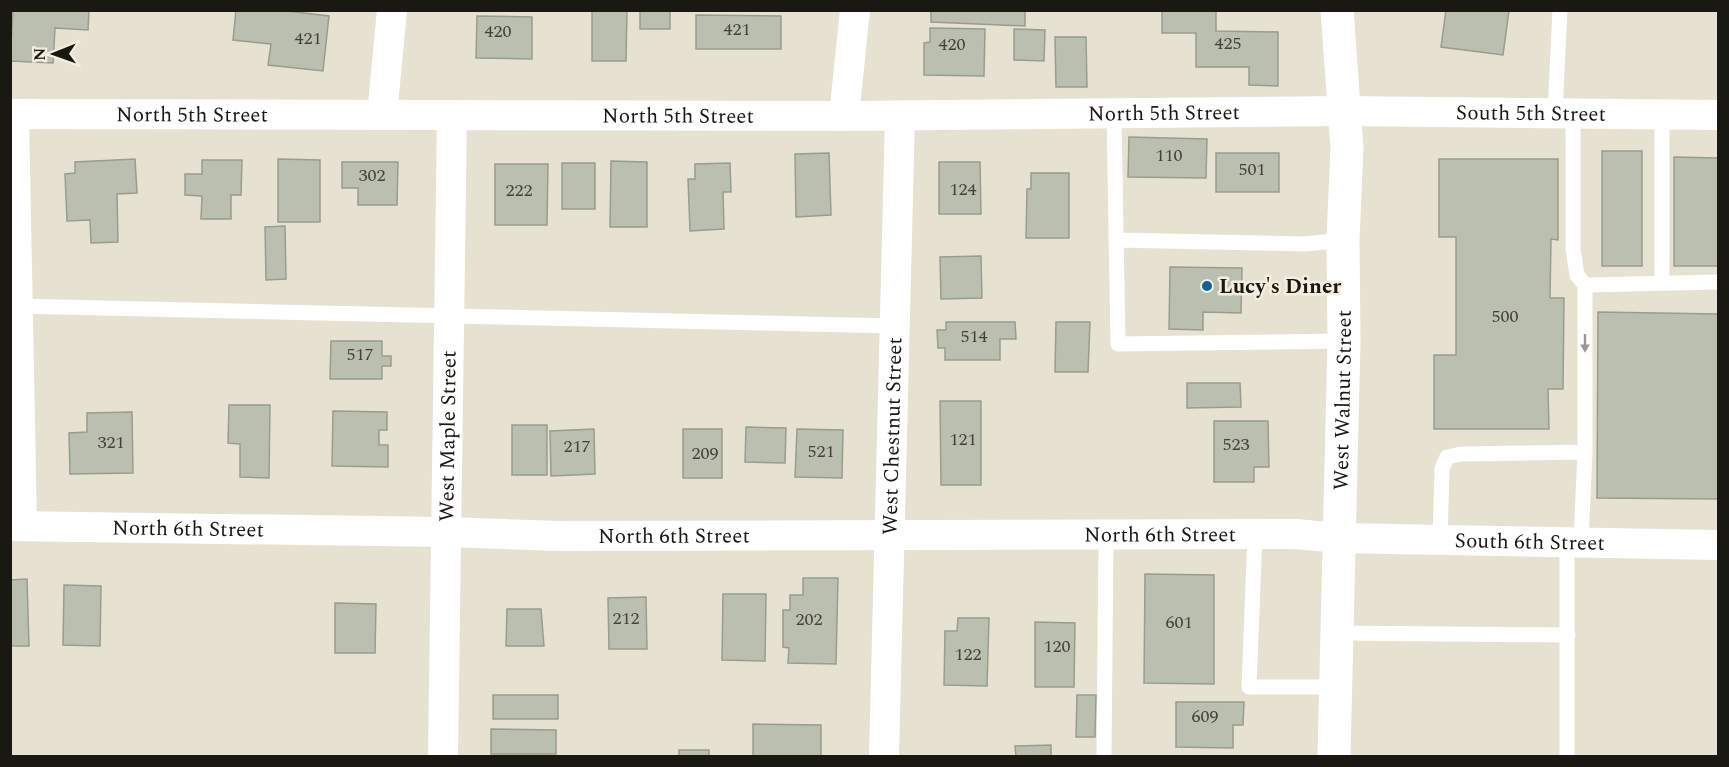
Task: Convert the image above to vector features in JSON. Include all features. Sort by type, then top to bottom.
[{"type":"main road","name":"West Walnut Street","points":[[1334,756],[1344,341],[1343,240],[1347,148],[1337,10]]},
{"type":"street","points":[[382,115],[392,10]]},
{"type":"street","points":[[844,116],[855,10]]},
{"type":"street","name":"North 5th Street","points":[[12,114],[900,116],[1344,111]]},
{"type":"street","name":"South 5th Street","points":[[1344,111],[1719,115]]},
{"type":"street","points":[[12,114],[16,526]]},
{"type":"street","name":"West Maple Street","points":[[443,756],[452,116]]},
{"type":"street","name":"West Chestnut Street","points":[[884,756],[900,116]]},
{"type":"street","name":"North 6th Street","points":[[16,526],[446,532],[559,536],[1256,534],[1340,538]]},
{"type":"street","name":"South 6th Street","points":[[1340,538],[1719,545]]},
{"type":"lane","points":[[1560,10],[1573,249],[1577,275],[1585,285],[1585,452],[1574,542],[1568,635],[1567,756]]},
{"type":"lane","points":[[1114,114],[1119,344],[1344,341]]},
{"type":"lane","points":[[1662,114],[1662,283]]},
{"type":"lane","points":[[1117,240],[1305,244],[1343,240]]},
{"type":"lane","points":[[1585,285],[1719,282]]},
{"type":"lane","points":[[14,306],[894,326]]},
{"type":"lane","points":[[1440,540],[1442,469],[1447,457],[1461,454],[1585,452]]},
{"type":"lane","points":[[1256,534],[1249,687],[1336,687]]},
{"type":"lane","points":[[1104,756],[1106,535]]},
{"type":"lane","points":[[1337,633],[1568,635]]},
{"type":"building","points":[[13,10],[89,10],[88,30],[55,28],[53,63],[10,61]]},
{"type":"building","points":[[236,10],[279,10],[329,16],[323,71],[268,65],[271,44],[233,40]]},
{"type":"building","points":[[592,10],[627,10],[626,61],[592,61]]},
{"type":"building","points":[[640,10],[670,10],[670,29],[640,29]]},
{"type":"building","points":[[931,10],[1025,10],[1025,26],[931,22]]},
{"type":"building","points":[[1162,10],[1216,10],[1216,31],[1278,32],[1278,86],[1249,85],[1249,67],[1196,67],[1196,33],[1162,33]]},
{"type":"building","points":[[1446,10],[1509,10],[1503,55],[1441,47]]},
{"type":"building","points":[[696,15],[781,16],[781,49],[696,49]]},
{"type":"building","points":[[477,16],[532,17],[532,59],[476,58]]},
{"type":"building","points":[[930,28],[985,29],[984,76],[924,75],[924,43],[930,42]]},
{"type":"building","points":[[1014,29],[1045,30],[1044,61],[1014,60]]},
{"type":"building","points":[[1055,37],[1086,37],[1087,87],[1056,87]]},
{"type":"building","points":[[1129,137],[1207,139],[1206,178],[1128,177]]},
{"type":"building","points":[[1602,151],[1642,151],[1642,266],[1602,266]]},
{"type":"building","points":[[829,153],[831,215],[796,217],[795,154]]},
{"type":"building","points":[[1216,153],[1279,153],[1279,192],[1216,192]]},
{"type":"building","points":[[1674,157],[1718,158],[1718,266],[1674,266]]},
{"type":"building","points":[[135,159],[137,193],[117,194],[118,242],[91,243],[90,220],[67,221],[65,174],[75,173],[75,162]]},
{"type":"building","points":[[278,159],[320,160],[320,222],[278,222]]},
{"type":"building","points":[[1439,159],[1558,159],[1558,240],[1551,239],[1550,298],[1564,298],[1563,389],[1548,389],[1549,429],[1434,429],[1434,355],[1456,355],[1456,237],[1439,237]]},
{"type":"building","points":[[202,160],[242,160],[241,195],[231,195],[231,219],[201,219],[202,196],[185,195],[185,174],[202,174]]},
{"type":"building","points":[[611,161],[647,162],[647,227],[610,227]]},
{"type":"building","points":[[342,162],[398,162],[397,205],[358,205],[358,188],[342,188]]},
{"type":"building","points":[[939,162],[980,162],[981,214],[939,214]]},
{"type":"building","points":[[562,163],[595,163],[595,209],[562,209]]},
{"type":"building","points":[[730,163],[731,192],[723,192],[724,229],[690,231],[688,179],[695,179],[695,164]]},
{"type":"building","points":[[495,164],[548,164],[547,225],[495,225]]},
{"type":"building","points":[[1031,173],[1069,173],[1069,238],[1026,238],[1027,189],[1031,189]]},
{"type":"building","points":[[285,226],[286,279],[266,280],[265,227]]},
{"type":"building","points":[[981,256],[982,298],[941,299],[940,257]]},
{"type":"building","points":[[1170,267],[1242,268],[1241,313],[1203,312],[1203,330],[1169,329]]},
{"type":"building","points":[[1598,312],[1718,314],[1718,499],[1597,498]]},
{"type":"building","points":[[946,322],[1015,322],[1016,339],[1000,339],[1000,360],[945,360],[945,348],[938,348],[937,330],[946,330]]},
{"type":"building","points":[[1056,322],[1090,322],[1088,372],[1055,372]]},
{"type":"building","points":[[331,341],[382,341],[382,356],[391,356],[391,366],[382,366],[382,379],[330,379]]},
{"type":"building","points":[[1187,383],[1240,383],[1241,407],[1187,408]]},
{"type":"building","points":[[940,401],[981,401],[981,485],[941,485]]},
{"type":"building","points":[[229,405],[270,405],[269,478],[240,477],[240,444],[228,443]]},
{"type":"building","points":[[333,411],[387,412],[387,430],[379,430],[379,445],[388,445],[388,467],[332,466]]},
{"type":"building","points":[[132,412],[133,473],[70,474],[69,433],[87,432],[87,413]]},
{"type":"building","points":[[1214,421],[1268,421],[1269,467],[1254,467],[1254,482],[1214,482]]},
{"type":"building","points":[[512,425],[547,425],[547,475],[512,475]]},
{"type":"building","points":[[746,427],[786,428],[785,463],[745,462]]},
{"type":"building","points":[[594,429],[595,474],[551,476],[550,431]]},
{"type":"building","points":[[683,429],[722,429],[722,478],[683,478]]},
{"type":"building","points":[[797,429],[843,430],[842,478],[795,477]]},
{"type":"building","points":[[1145,574],[1214,575],[1214,684],[1144,683]]},
{"type":"building","points":[[803,578],[838,578],[836,664],[788,663],[789,648],[783,647],[783,610],[790,610],[790,595],[803,595]]},
{"type":"building","points":[[27,579],[29,646],[10,646],[10,580]]},
{"type":"building","points":[[64,585],[101,586],[100,646],[63,645]]},
{"type":"building","points":[[723,594],[766,594],[765,661],[722,660]]},
{"type":"building","points":[[646,597],[647,649],[609,649],[608,598]]},
{"type":"building","points":[[335,603],[376,604],[375,653],[335,653]]},
{"type":"building","points":[[507,609],[541,609],[544,646],[506,646]]},
{"type":"building","points":[[958,618],[989,618],[987,686],[944,685],[945,631],[957,631]]},
{"type":"building","points":[[1035,622],[1075,623],[1074,687],[1035,687]]},
{"type":"building","points":[[493,695],[558,695],[558,719],[493,719]]},
{"type":"building","points":[[1077,695],[1096,695],[1095,737],[1076,737]]},
{"type":"building","points":[[1176,702],[1244,702],[1243,725],[1233,725],[1233,748],[1176,747]]},
{"type":"building","points":[[753,724],[821,725],[821,756],[753,756]]},
{"type":"building","points":[[491,729],[556,730],[556,754],[491,754]]},
{"type":"building","points":[[1051,745],[1051,756],[1016,756],[1015,746]]},
{"type":"building","points":[[679,750],[709,750],[709,756],[679,756]]},
{"type":"place","name":"Lucy's Diner","points":[[1207,286]]}]
